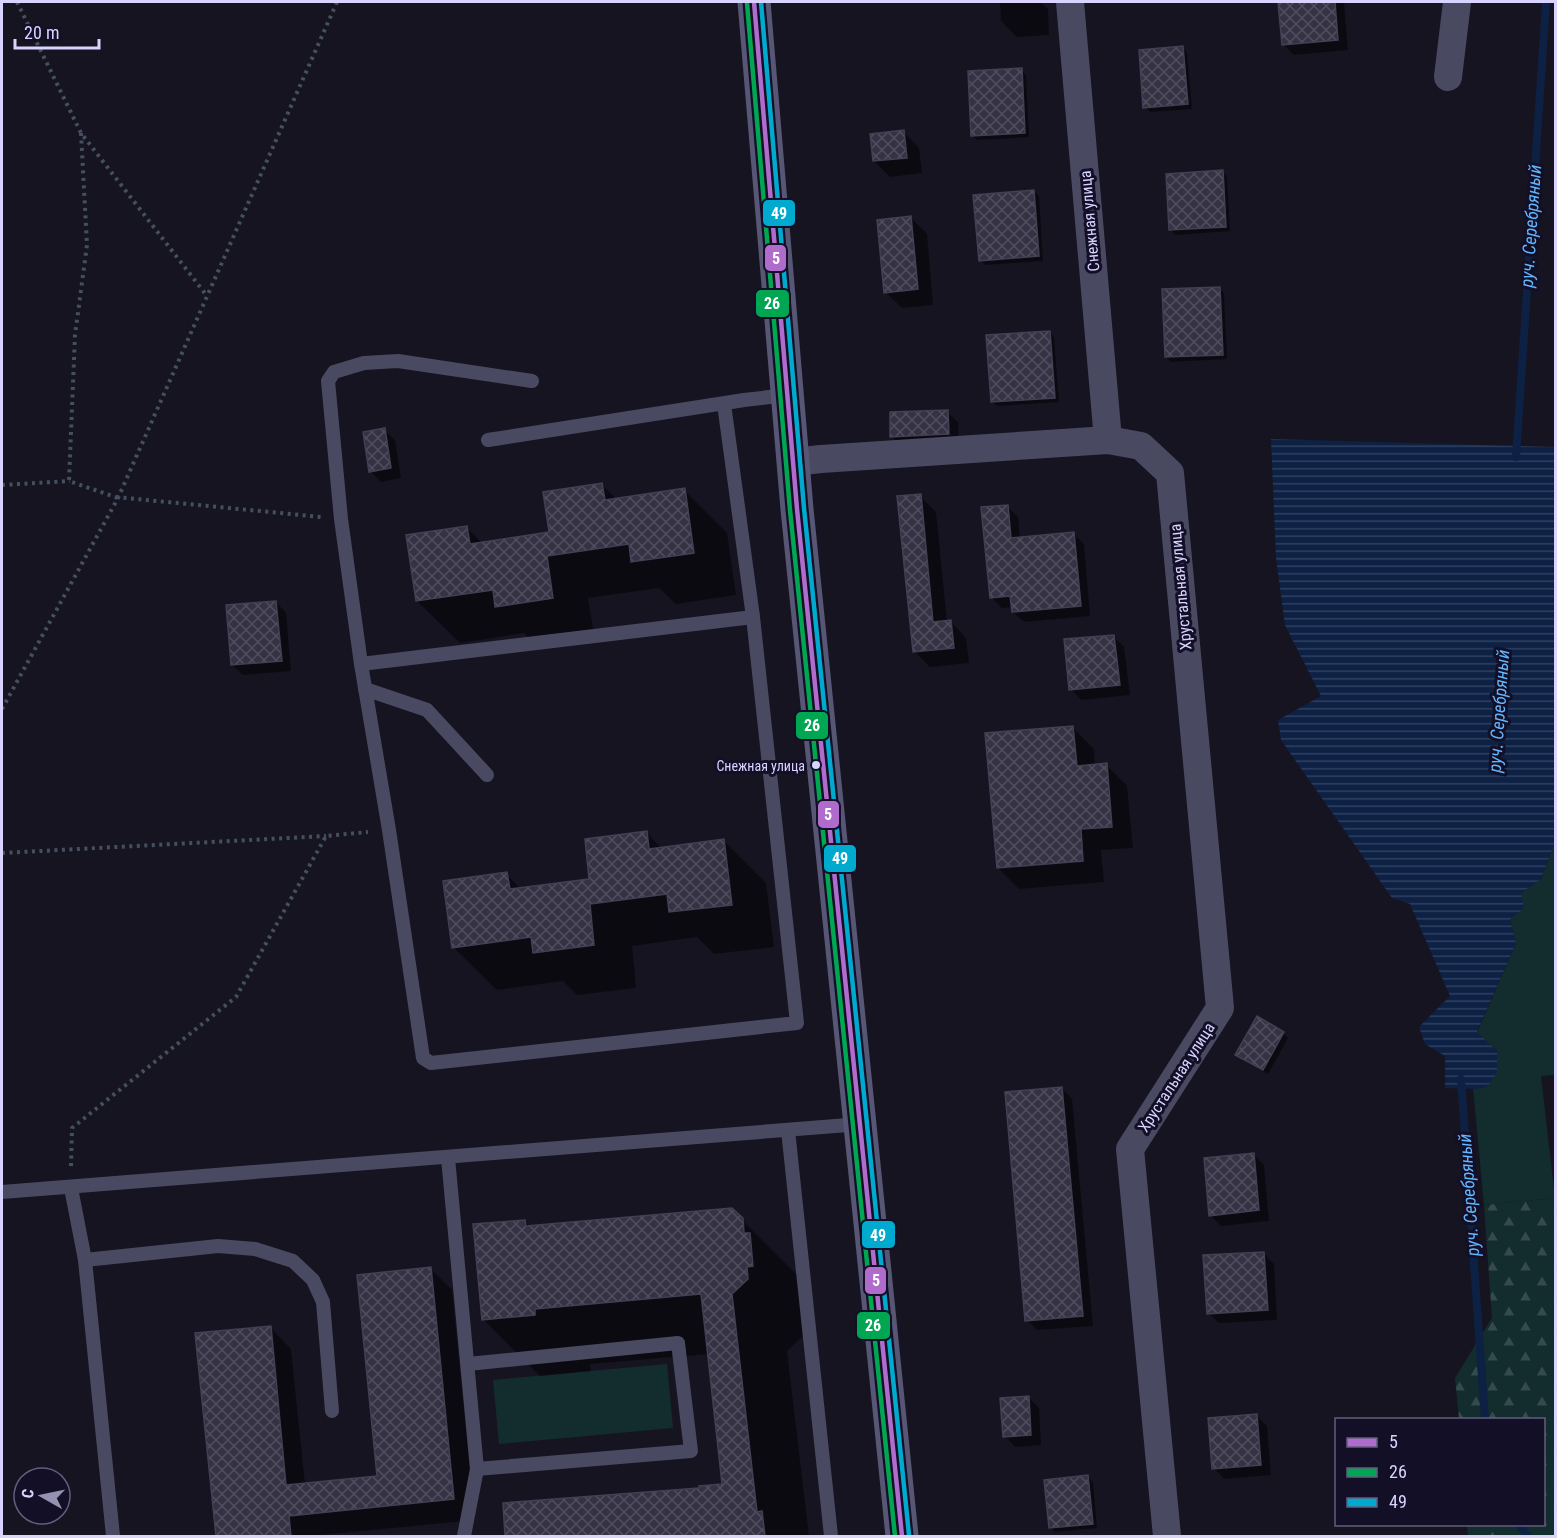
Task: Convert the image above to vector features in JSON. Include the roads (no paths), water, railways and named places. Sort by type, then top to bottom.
[{"type":"main road","points":[[754,2],[787,395],[902,1536]]},
{"type":"street","name":"Снежная улица","points":[[1070,2],[1108,440]]},
{"type":"street","points":[[1448,77],[1456,2]]},
{"type":"street","points":[[794,462],[1108,440]]},
{"type":"street","name":"Хрустальная улица","points":[[1108,440],[1141,446],[1170,473],[1220,1008],[1130,1149],[1167,1536]]},
{"type":"lane","points":[[531,381],[398,361],[364,363],[334,372],[328,381],[341,519],[361,664],[389,830],[423,1058],[431,1064],[797,1023],[753,617],[723,404]]},
{"type":"lane","points":[[488,440],[787,395]]},
{"type":"lane","points":[[361,664],[753,617]]},
{"type":"lane","points":[[365,689],[428,710],[486,775]]},
{"type":"lane","points":[[2,1192],[861,1124]]},
{"type":"lane","points":[[788,1130],[831,1536]]},
{"type":"lane","points":[[448,1158],[477,1469],[464,1536]]},
{"type":"lane","points":[[71,1188],[85,1260],[113,1536]]},
{"type":"lane","points":[[85,1260],[218,1246],[255,1249],[292,1261],[313,1280],[323,1302],[332,1412]]},
{"type":"lane","points":[[468,1364],[678,1343],[691,1451],[477,1469]]},
{"type":"water","points":[[1271,439],[1555,447],[1555,842],[1541,879],[1521,893],[1524,908],[1510,919],[1516,943],[1477,1032],[1497,1051],[1497,1073],[1487,1087],[1445,1088],[1445,1056],[1425,1044],[1419,1027],[1450,996],[1410,904],[1392,898],[1281,740],[1278,720],[1321,696],[1285,625],[1276,558]]},
{"type":"waterway","name":"руч. Серебряный","points":[[1516,457],[1546,2]]},
{"type":"waterway","name":"руч. Серебряный","points":[[1461,1079],[1485,1418]]},
{"type":"waterway","name":"руч. Серебряный","points":[[1520,1526],[1527,1536]]},
{"type":"place","name":"Снежная улица","points":[[816,765]]}]
